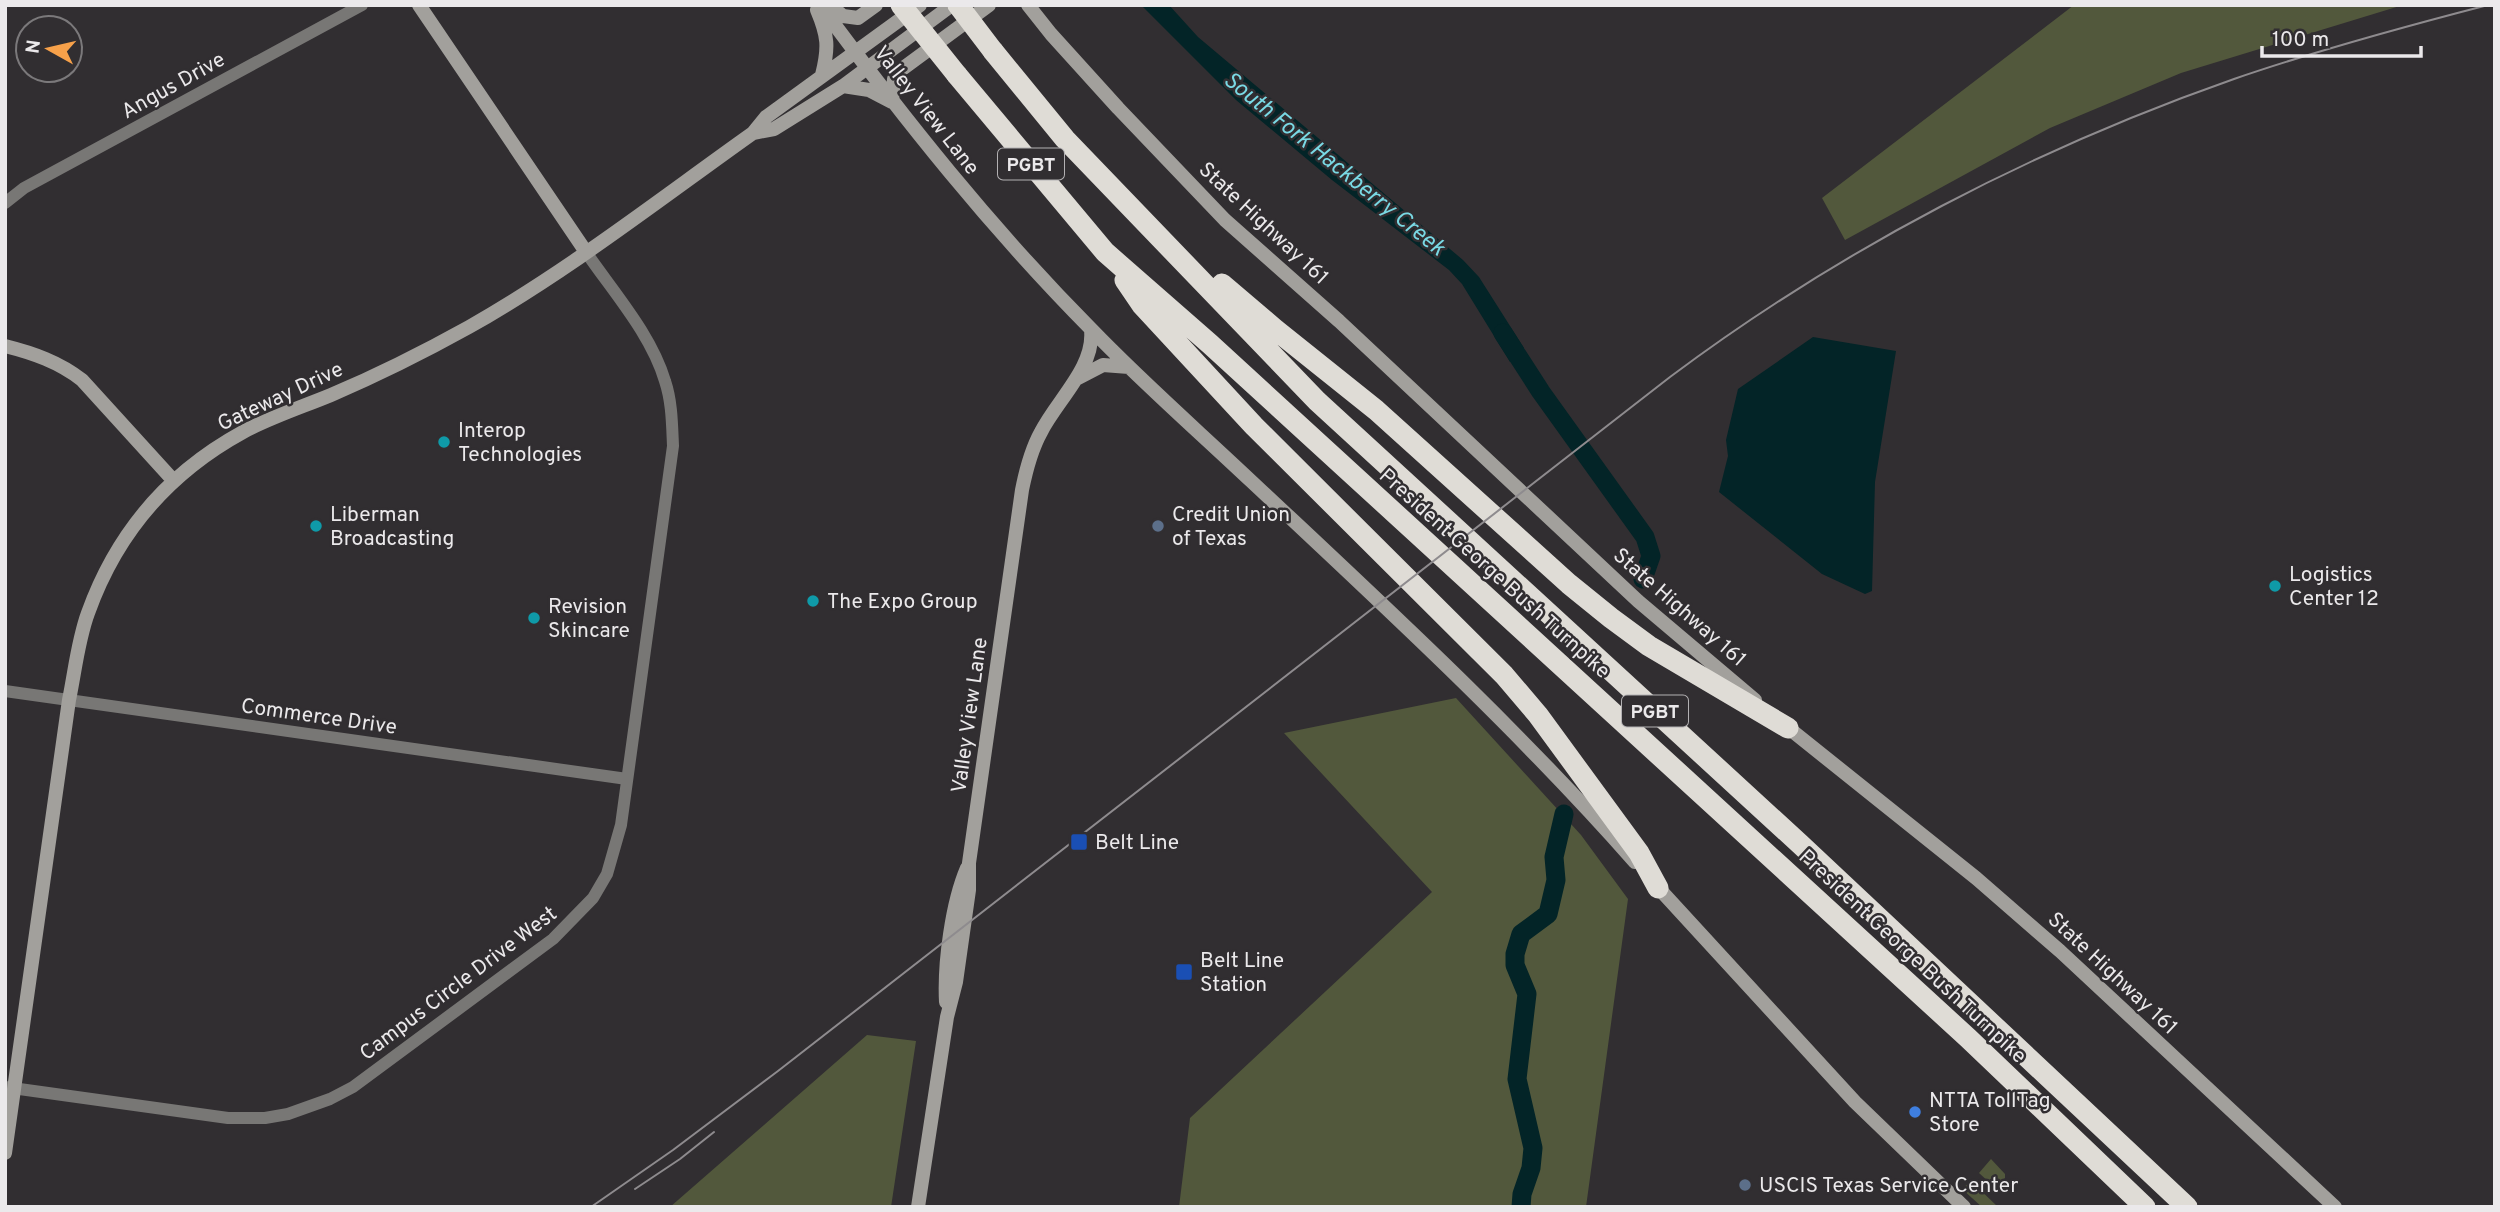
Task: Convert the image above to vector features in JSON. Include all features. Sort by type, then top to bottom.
[{"type":"highway","name":"President George Bush Turnpike","points":[[901,5],[1105,252],[1210,344],[1968,1038],[2145,1207]]},
{"type":"highway","name":"President George Bush Turnpike","points":[[958,5],[1065,139],[1317,401],[1800,845],[2188,1207]]},
{"type":"highway","points":[[1130,207],[1158,226],[1237,298],[1376,410],[1569,584],[1611,618],[1649,646],[1788,728]]},
{"type":"highway","points":[[1105,252],[1142,305],[1254,426],[1504,675],[1538,715],[1639,853],[1658,888]]},
{"type":"main road","points":[[419,5],[586,252]]},
{"type":"main road","points":[[815,5],[826,32],[827,57],[822,75]]},
{"type":"main road","name":"Valley View Lane","points":[[820,5],[892,102],[967,196],[1091,330],[1092,342],[1089,355],[1077,378],[1040,433],[1026,473],[969,863],[969,890],[956,982],[947,1017],[918,1207]]},
{"type":"main road","points":[[830,5],[843,16],[858,18],[876,5]]},
{"type":"main road","name":"Gateway Drive","points":[[5,1153],[10,1087],[69,701],[88,614],[117,550],[149,505],[173,480],[244,431],[417,356],[505,306],[753,133],[766,117],[920,5]]},
{"type":"main road","name":"Gateway Drive","points":[[753,133],[774,129],[843,86],[953,5]]},
{"type":"main road","points":[[843,86],[869,90],[892,102],[894,79],[898,72],[989,5]]},
{"type":"main road","points":[[1016,5],[1051,34]]},
{"type":"main road","name":"State Highway 161","points":[[1028,5],[1051,34],[1225,220],[1339,321],[1638,601],[1788,728],[1976,878],[2060,951],[2335,1207]]},
{"type":"main road","points":[[1091,330],[1532,749],[1855,1102],[1964,1207]]},
{"type":"main road","points":[[5,346],[35,354],[68,369],[82,380],[173,480]]},
{"type":"main road","points":[[1077,378],[1103,365],[1129,367]]},
{"type":"street","name":"Angus Drive","points":[[5,203],[35,182],[362,5]]},
{"type":"street","name":"Campus Circle Drive West","points":[[10,1087],[228,1118],[277,1116],[301,1111],[352,1087],[553,939],[593,898],[607,874],[621,825],[673,446],[671,411],[660,364],[647,340],[586,252]]},
{"type":"street","name":"Commerce Drive","points":[[5,691],[626,779]]},
{"type":"green space","points":[[2074,5],[2403,5],[2181,73],[2050,128],[1845,240],[1822,198]]},
{"type":"green space","points":[[1456,698],[1581,835],[1628,899],[1586,1207],[1179,1207],[1190,1118],[1432,892],[1284,733]]},
{"type":"green space","points":[[867,1035],[916,1041],[891,1207],[670,1207]]},
{"type":"green space","points":[[1991,1159],[2005,1174],[2000,1184],[1991,1184],[1979,1173]]},
{"type":"green space","points":[[1971,1181],[1998,1207],[1982,1207],[1962,1189]]},
{"type":"water","points":[[1141,5],[1169,5],[1198,37],[1463,260],[1479,277],[1524,348],[1510,362],[1462,284],[1449,270],[1332,180],[1236,100]]},
{"type":"water","points":[[1813,337],[1896,351],[1875,482],[1872,591],[1865,594],[1822,574],[1719,492],[1728,456],[1726,440],[1738,389]]},
{"type":"waterway","name":"South Fork Hackberry Creek","points":[[1503,333],[1541,392],[1645,537],[1651,556],[1643,579]]},
{"type":"waterway","name":"South Fork Hackberry Creek","points":[[1521,1207],[1533,1148],[1517,1079],[1527,994],[1515,965],[1515,954],[1521,934],[1548,914],[1556,880],[1554,857],[1564,814]]},
{"type":"tram line","points":[[591,1207],[673,1150],[778,1071],[1670,377],[1802,286],[1941,206],[2013,170],[2159,107],[2297,58],[2488,5]]},
{"type":"tram line","points":[[635,1189],[714,1132]]},
{"type":"place","name":"Interop Technologies","points":[[444,442]]},
{"type":"place","name":"Liberman Broadcasting","points":[[316,526]]},
{"type":"place","name":"Credit Union of Texas","points":[[1158,526]]},
{"type":"place","name":"Logistics Center 12","points":[[2275,586]]},
{"type":"place","name":"The Expo Group","points":[[813,601]]},
{"type":"place","name":"Revision Skincare","points":[[534,618]]},
{"type":"place","name":"Belt Line","points":[[1079,842]]},
{"type":"place","name":"Belt Line Station","points":[[1184,972]]},
{"type":"place","name":"NTTA TollTag Store","points":[[1915,1112]]},
{"type":"place","name":"USCIS Texas Service Center","points":[[1745,1185]]}]
